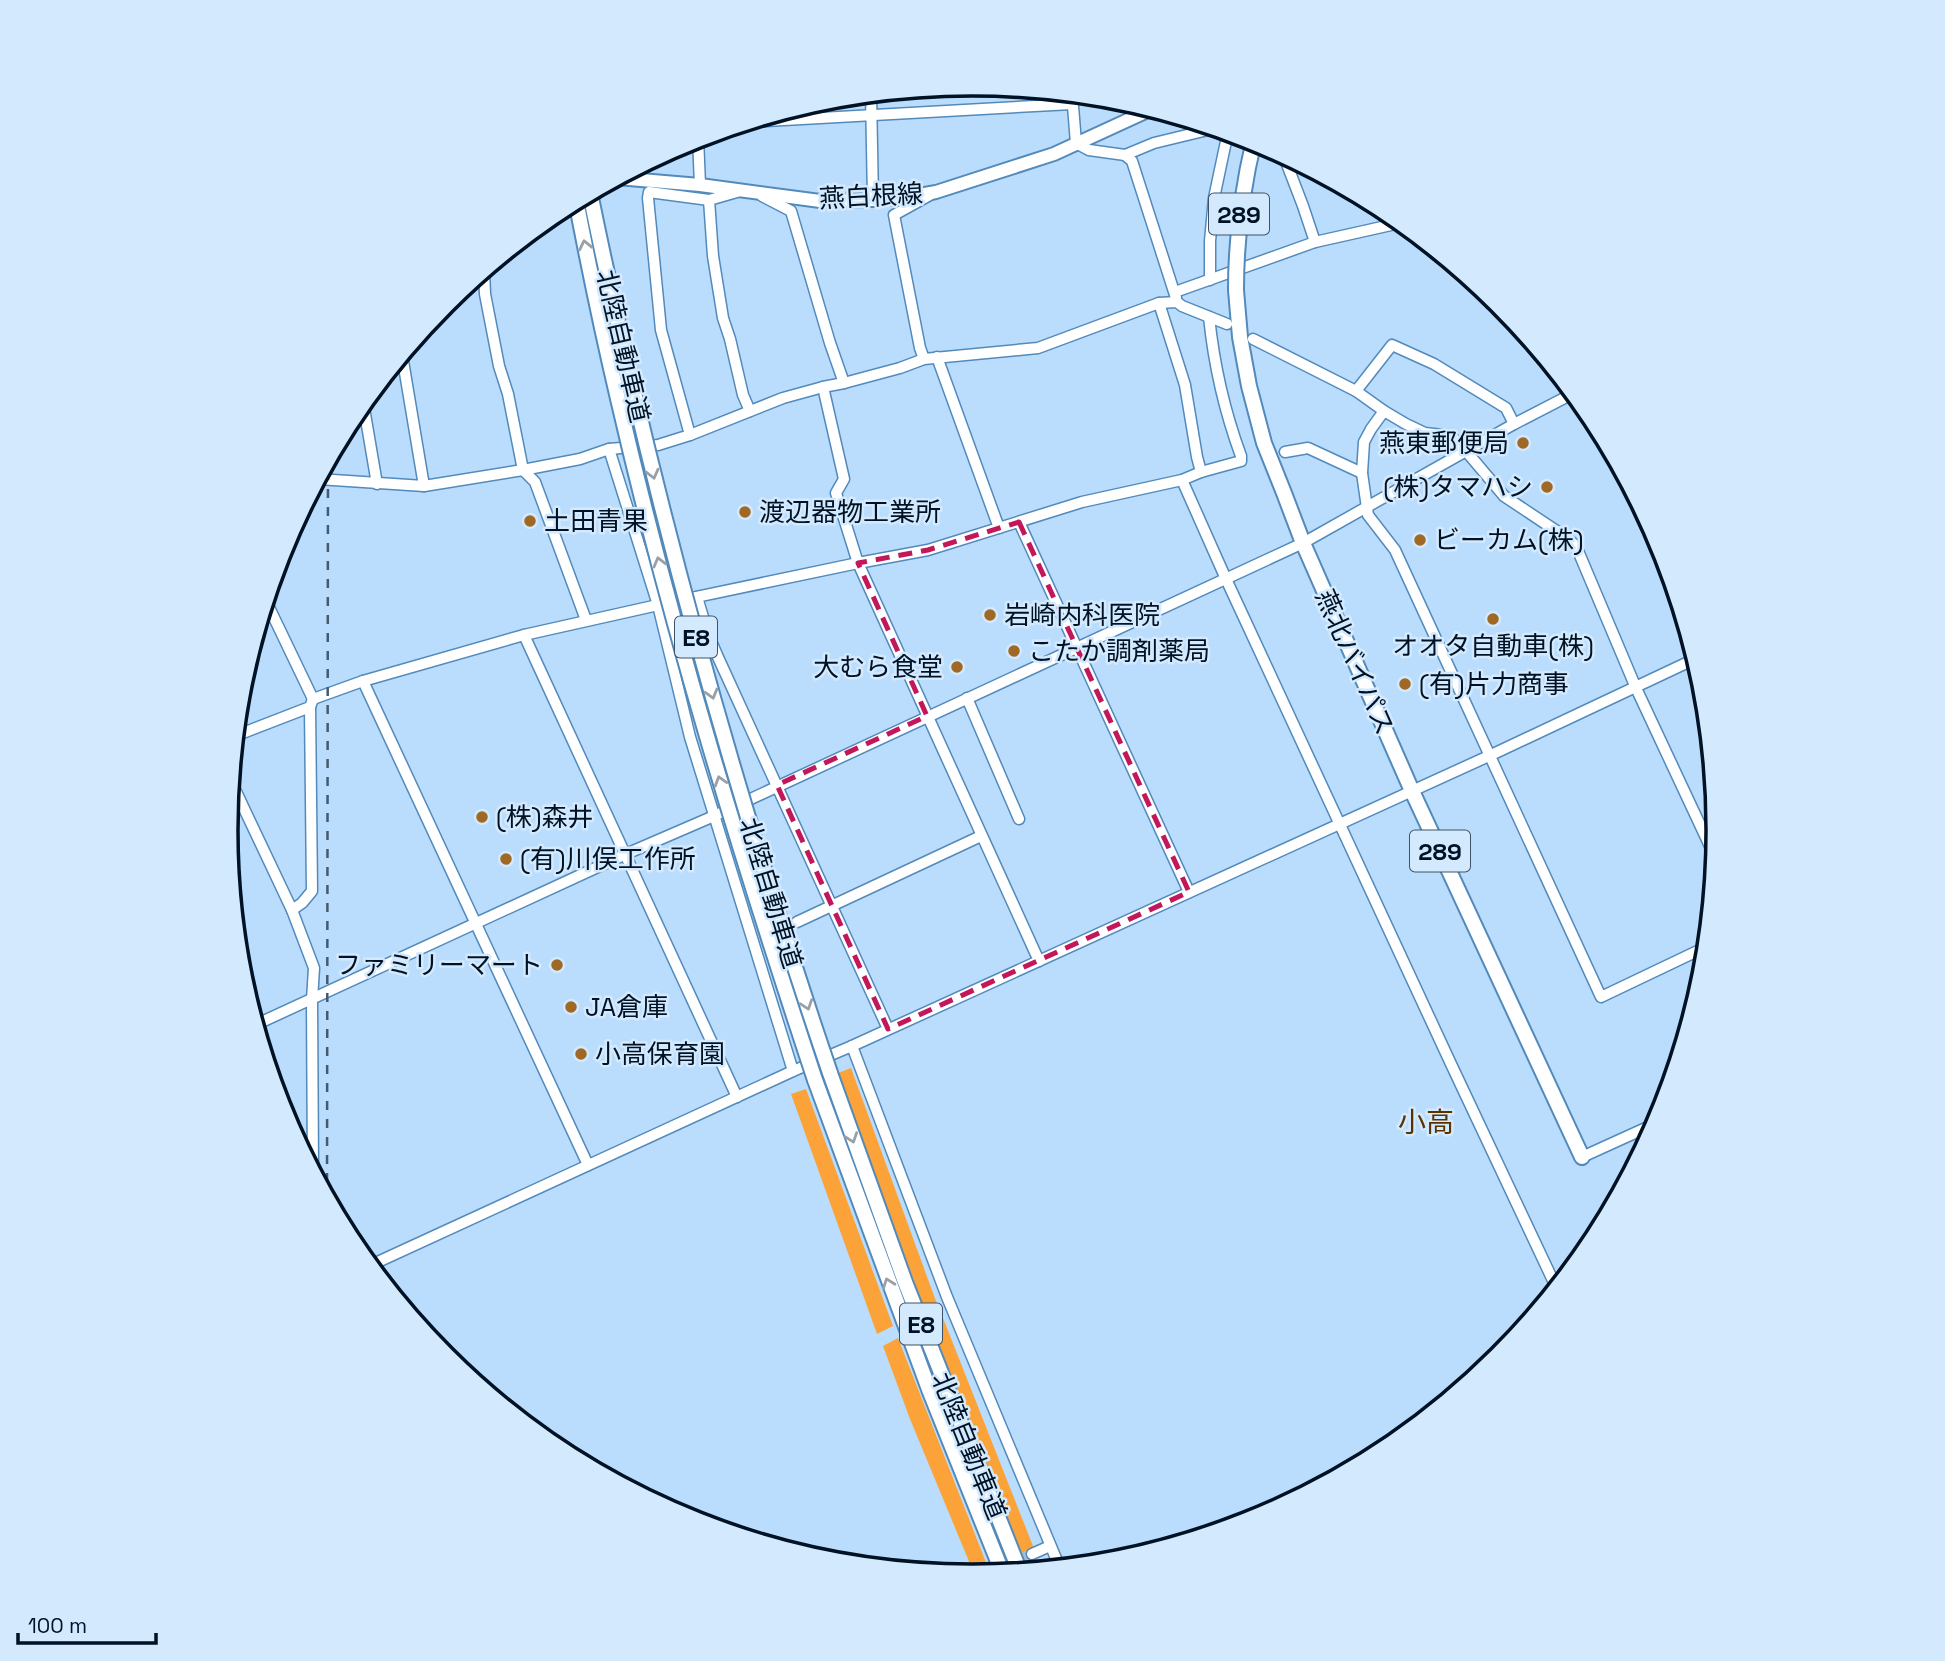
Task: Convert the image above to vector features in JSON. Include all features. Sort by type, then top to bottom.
[{"type":"highway","name":"燕北バイパス","points":[[1252,152],[1240,211],[1236,290],[1240,337],[1256,417],[1303,543],[1412,791],[1582,1157]]},
{"type":"highway","name":"北陸自動車道","points":[[592,203],[664,521],[764,874],[830,1073],[909,1294],[1016,1563]]},
{"type":"highway","name":"北陸自動車道","points":[[578,212],[619,404],[683,652],[739,843],[815,1080],[921,1368],[999,1564]]},
{"type":"main road","name":"燕白根線","points":[[634,179],[820,201],[908,197],[936,192],[1054,154],[1136,115]]},
{"type":"street","points":[[785,120],[872,116],[1049,101]]},
{"type":"street","points":[[871,104],[873,200]]},
{"type":"street","points":[[1072,104],[1076,143],[1089,150],[1125,155],[1154,143],[1199,132]]},
{"type":"street","points":[[1210,279],[1214,198],[1226,142]]},
{"type":"street","points":[[699,149],[700,185]]},
{"type":"street","points":[[1125,155],[1132,161],[1181,306],[1227,324]]},
{"type":"street","points":[[1288,168],[1315,242]]},
{"type":"street","points":[[690,435],[661,330],[649,192],[709,200],[739,191]]},
{"type":"street","points":[[924,359],[894,215],[936,192]]},
{"type":"street","points":[[759,194],[791,211],[844,383]]},
{"type":"street","points":[[709,200],[713,256],[723,318],[743,395],[750,411]]},
{"type":"street","points":[[328,480],[424,486],[580,459],[609,449],[658,445],[783,398],[900,368],[924,359],[1038,348],[1176,297],[1210,279],[1315,242],[1388,226]]},
{"type":"street","points":[[485,281],[487,305],[523,470],[535,482],[586,620]]},
{"type":"street","points":[[1159,303],[1185,385],[1201,472]]},
{"type":"street","points":[[246,731],[363,681],[524,635],[929,550],[1082,502],[1182,480],[1241,461],[1218,382],[1209,317]]},
{"type":"street","points":[[1253,339],[1356,391],[1384,411],[1425,433],[1451,436],[1504,496],[1567,538],[1576,547],[1636,688],[1707,839]]},
{"type":"street","points":[[1356,391],[1392,345],[1434,364],[1506,408],[1514,424]]},
{"type":"street","points":[[937,357],[999,528]]},
{"type":"street","points":[[404,366],[424,486]]},
{"type":"street","points":[[823,387],[845,480],[836,493],[858,563],[1039,961]]},
{"type":"street","points":[[263,1021],[1303,543],[1565,398]]},
{"type":"street","points":[[1384,411],[1370,429],[1364,443],[1362,473],[1371,520],[1395,550],[1601,997],[1696,952]]},
{"type":"street","points":[[366,418],[377,484]]},
{"type":"street","points":[[1285,452],[1308,448],[1362,473]]},
{"type":"street","points":[[609,449],[658,605],[690,737],[793,1070]]},
{"type":"street","points":[[1182,480],[1553,1280]]},
{"type":"street","points":[[1019,522],[1189,892]]},
{"type":"street","points":[[697,597],[717,655],[888,1029]]},
{"type":"street","points":[[271,613],[312,703],[312,891],[302,904],[292,910]]},
{"type":"street","points":[[524,635],[737,1097]]},
{"type":"street","points":[[379,1261],[793,1070],[852,1046],[1491,755],[1687,663]]},
{"type":"street","points":[[363,681],[588,1165]]},
{"type":"street","points":[[967,698],[1019,819]]},
{"type":"street","points":[[239,799],[292,910],[314,968],[313,1153]]},
{"type":"street","points":[[797,922],[981,836]]},
{"type":"street","points":[[852,1046],[947,1297],[1056,1559]]},
{"type":"street","points":[[1582,1157],[1643,1129]]},
{"type":"street","points":[[1031,1554],[1050,1546]]},
{"type":"highlighted area","points":[[1019,522],[1189,892],[888,1029],[777,785],[927,716],[858,563],[928,550]]},
{"type":"shaded area","points":[[851,1068],[937,1304],[925,1311],[838,1073]]},
{"type":"shaded area","points":[[806,1089],[893,1326],[877,1334],[791,1094]]},
{"type":"shaded area","points":[[943,1318],[1033,1546],[1022,1553],[988,1475],[931,1324]]},
{"type":"shaded area","points":[[898,1338],[987,1564],[970,1565],[883,1346]]},
{"type":"tunnel","points":[[1011,1563],[1032,1554]]},
{"type":"railway","points":[[327,1179],[328,480]]},
{"type":"place","name":"燕東郵便局","points":[[1523,443]]},
{"type":"place","name":"(株)タマハシ","points":[[1547,487]]},
{"type":"place","name":"渡辺器物工業所","points":[[745,512]]},
{"type":"place","name":"土田青果","points":[[530,521]]},
{"type":"place","name":"ビーカム(株)","points":[[1420,540]]},
{"type":"place","name":"岩崎内科医院","points":[[990,615]]},
{"type":"place","name":"オオタ自動車(株)","points":[[1493,619]]},
{"type":"place","name":"こたか調剤薬局","points":[[1014,651]]},
{"type":"place","name":"大むら食堂","points":[[957,667]]},
{"type":"place","name":"(有)片力商事","points":[[1405,684]]},
{"type":"place","name":"(株)森井","points":[[482,817]]},
{"type":"place","name":"(有)川俣工作所","points":[[506,859]]},
{"type":"place","name":"ファミリーマート","points":[[557,965]]},
{"type":"place","name":"JA倉庫","points":[[571,1007]]},
{"type":"place","name":"小高保育園","points":[[581,1054]]},
{"type":"district","name":"小高","points":[[1426,1122]]}]
